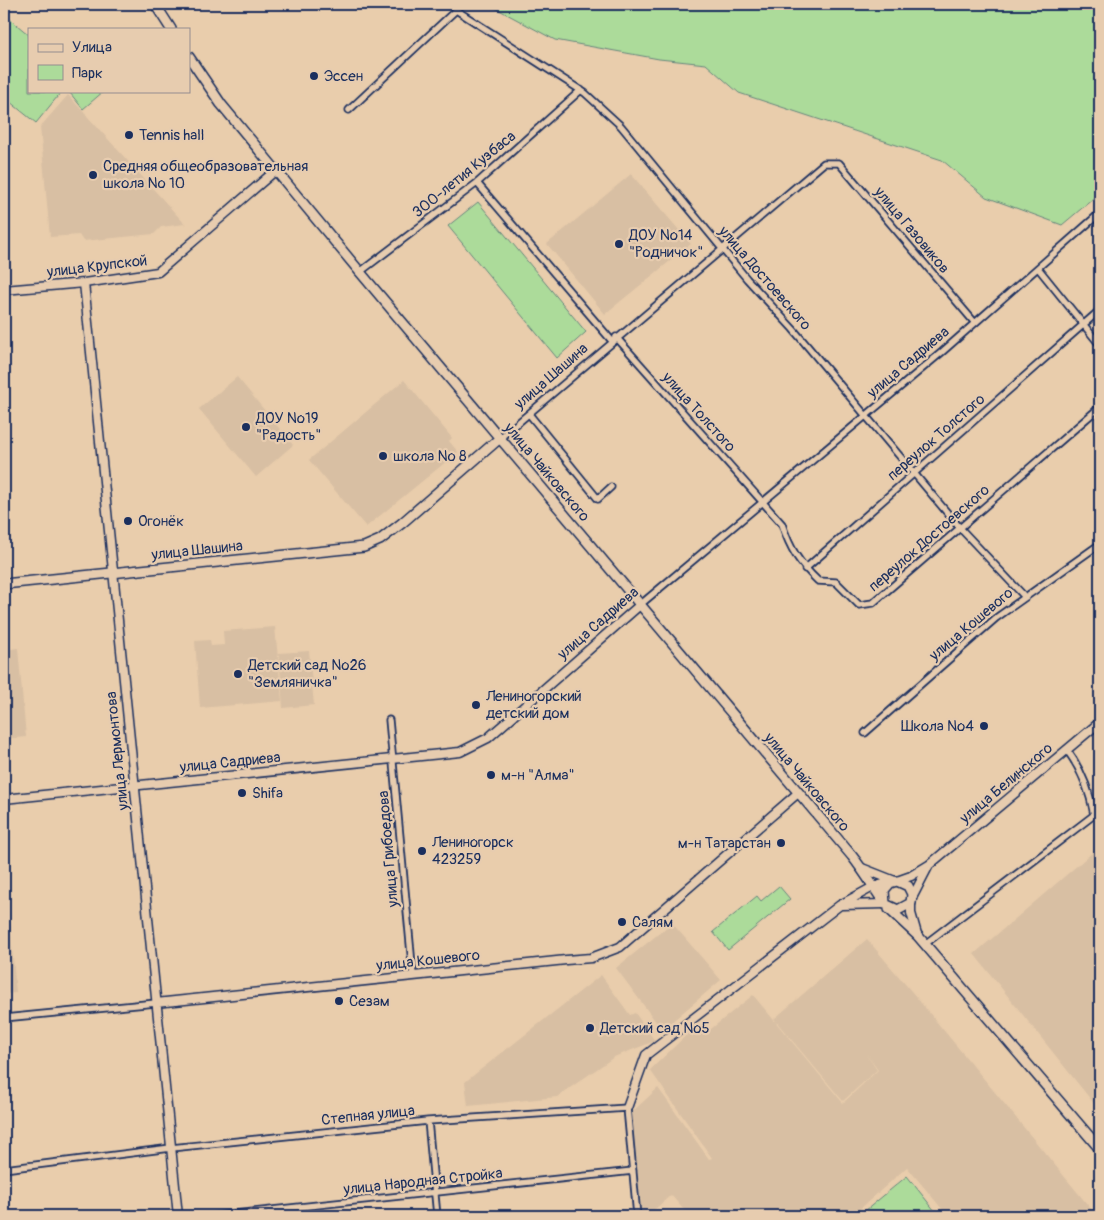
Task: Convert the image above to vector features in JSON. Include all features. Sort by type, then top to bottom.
[{"type":"main road","points":[[155,4],[170,28]]},
{"type":"main road","name":"улица Чайковского","points":[[190,58],[221,104],[360,272],[861,867],[886,906],[918,936],[1100,1148]]},
{"type":"main road","name":"улица Шашина","points":[[4,584],[364,546],[380,540],[402,523],[500,438]]},
{"type":"main road","points":[[896,881],[908,886],[911,901],[898,910],[886,906],[884,890],[896,881]]},
{"type":"street","name":"улица Достоевского","points":[[349,110],[456,10],[581,90],[621,126],[723,250],[867,415],[960,528],[1025,596]]},
{"type":"street","name":"300-летия Кузбаса","points":[[360,272],[477,183],[581,90]]},
{"type":"street","name":"улица Газовиков","points":[[824,164],[839,163],[975,323]]},
{"type":"street","name":"улица Шашина","points":[[500,438],[614,339],[824,164]]},
{"type":"street","name":"улица Крупской","points":[[4,290],[84,283],[158,272],[276,170]]},
{"type":"street","name":"улица Толстого","points":[[477,183],[614,339],[763,503]]},
{"type":"street","name":"улица Садриева","points":[[4,799],[450,754],[474,747],[488,738],[641,604],[975,323],[1100,213]]},
{"type":"street","points":[[1038,268],[1100,345]]},
{"type":"street","name":"улица Лермонтова","points":[[84,283],[178,1216]]},
{"type":"street","name":"переулок Толстого","points":[[805,569],[1100,310]]},
{"type":"street","name":"переулок Достоевского","points":[[763,503],[782,524],[790,548],[805,569],[818,581],[836,582],[860,605],[873,603],[1100,407]]},
{"type":"street","points":[[529,414],[598,498],[611,487]]},
{"type":"street","name":"улица Кошевого","points":[[865,733],[996,618],[1100,544]]},
{"type":"street","name":"улица Грибоедова","points":[[389,720],[413,975]]},
{"type":"street","name":"улица Белинского","points":[[929,865],[1100,722]]},
{"type":"street","points":[[925,944],[1094,815],[1090,797],[1074,760],[1067,750]]},
{"type":"street","name":"улица Кошевого","points":[[4,1018],[566,960],[606,954],[620,946],[798,793]]},
{"type":"street","points":[[637,1216],[627,1108],[646,1055],[840,905],[874,887],[911,876],[929,865]]},
{"type":"street","points":[[918,936],[911,913],[911,901],[929,865]]},
{"type":"street","points":[[861,867],[867,872],[896,881]]},
{"type":"street","points":[[840,905],[886,906]]},
{"type":"street","name":"Степная улица","points":[[4,1169],[171,1148],[428,1121],[627,1108]]},
{"type":"street","points":[[428,1121],[438,1216]]},
{"type":"street","name":"улица Народная Стройка","points":[[215,1216],[633,1171]]},
{"type":"shaded area","name":"Средняя общеобразовательная школа № 10","points":[[68,95],[185,224],[161,227],[154,234],[83,241],[79,235],[50,237],[40,127]]},
{"type":"shaded area","name":"ДОУ №14 \"Родничок\"","points":[[631,174],[691,244],[605,314],[547,244]]},
{"type":"shaded area","name":"ДОУ №19 \"Радость\"","points":[[237,377],[293,445],[256,477],[199,409]]},
{"type":"shaded area","name":"школа № 8","points":[[404,380],[452,438],[449,441],[458,452],[366,527],[309,460]]},
{"type":"shaded area","name":"Детский сад №26 \"Земляничка\"","points":[[275,627],[282,701],[200,708],[195,641],[210,640],[211,646],[224,645],[223,631]]},
{"type":"shaded area","points":[[18,648],[26,737],[4,739],[4,650]]},
{"type":"shaded area","points":[[309,651],[314,705],[283,708],[279,653]]},
{"type":"shaded area","points":[[1100,846],[1100,1111],[974,954]]},
{"type":"shaded area","points":[[8,898],[16,993],[4,994],[4,899]]},
{"type":"shaded area","points":[[672,923],[721,980],[662,1030],[616,968]]},
{"type":"shaded area","points":[[867,939],[1097,1216],[948,1216],[907,1167],[852,1216],[689,1216],[671,1195],[647,1216],[642,1216],[631,1113],[658,1088],[709,1159],[712,1158],[650,1070],[697,1025],[711,1029],[753,995],[843,1103],[878,1070],[866,1054],[877,1070],[843,1101],[774,1019]]},
{"type":"shaded area","name":"Детский сад №5","points":[[601,975],[630,1015],[635,1013],[655,1041],[614,1057],[557,1097],[468,1106],[465,1082]]},
{"type":"green space","points":[[488,4],[1100,4],[1100,193],[1062,225],[986,197],[942,160],[739,93],[706,64],[659,59],[555,40]]},
{"type":"green space","points":[[4,14],[28,34],[28,92],[61,92],[36,123],[4,97]]},
{"type":"green space","points":[[71,92],[103,92],[83,109]]},
{"type":"green space","points":[[478,202],[586,332],[557,358],[448,226]]},
{"type":"green space","points":[[779,886],[790,899],[728,950],[713,932],[757,896],[761,901]]},
{"type":"green space","points":[[907,1176],[939,1216],[859,1216]]},
{"type":"place","name":"Эссен","points":[[314,76]]},
{"type":"place","name":"Tennis hall","points":[[129,135]]},
{"type":"place","name":"Средняя общеобразовательная школа № 10","points":[[93,175]]},
{"type":"place","name":"ДОУ №14 \"Родничок\"","points":[[619,244]]},
{"type":"place","name":"ДОУ №19 \"Радость\"","points":[[246,427]]},
{"type":"place","name":"школа № 8","points":[[383,456]]},
{"type":"place","name":"Огонёк","points":[[128,521]]},
{"type":"place","name":"Детский сад №26 \"Земляничка\"","points":[[238,674]]},
{"type":"place","name":"Лениногорский детский дом","points":[[476,705]]},
{"type":"place","name":"Школа №4","points":[[984,726]]},
{"type":"place","name":"м-н \"Алма\"","points":[[491,775]]},
{"type":"place","name":"Shifa","points":[[242,793]]},
{"type":"place","name":"м-н Татарстан","points":[[781,843]]},
{"type":"place","name":"Лениногорск 423259","points":[[422,851]]},
{"type":"place","name":"Салям","points":[[622,922]]},
{"type":"place","name":"Сезам","points":[[339,1001]]},
{"type":"place","name":"Детский сад №5","points":[[590,1028]]}]
